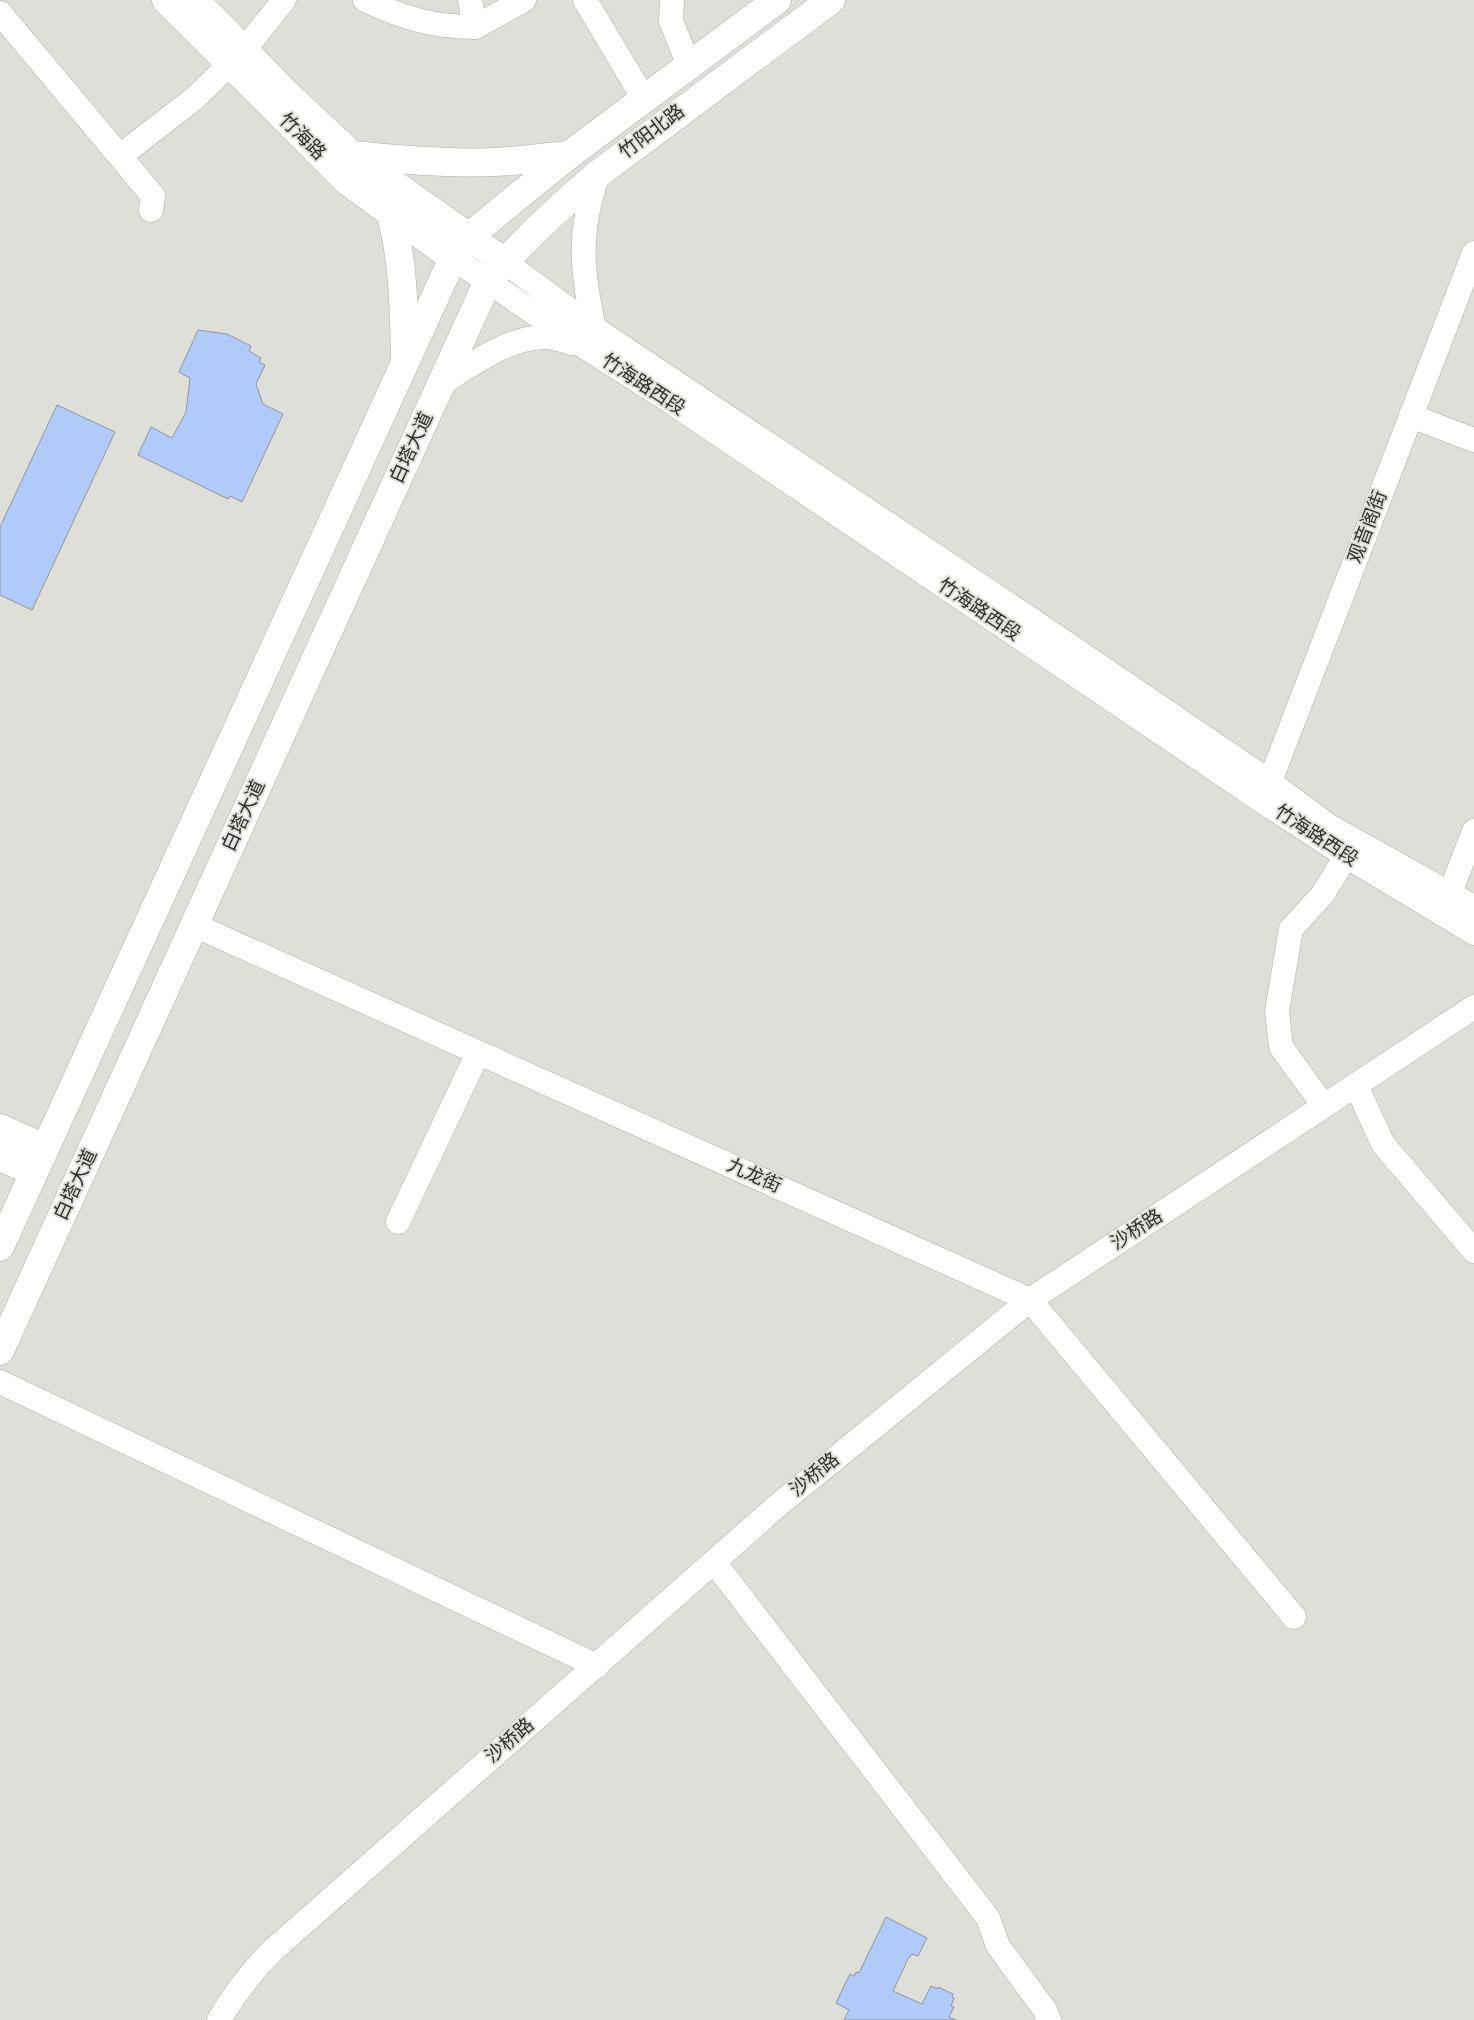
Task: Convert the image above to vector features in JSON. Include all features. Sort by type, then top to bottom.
[{"type":"main road","name":"竹海路","points":[[166,0],[460,248]]},
{"type":"main road","name":"竹海路","points":[[195,0],[236,58],[348,182],[390,213],[460,248]]},
{"type":"main road","name":"竹阳北路","points":[[460,248],[569,155],[777,0]]},
{"type":"main road","name":"竹阳北路","points":[[497,272],[598,174],[831,0]]},
{"type":"main road","points":[[350,154],[404,161],[451,162],[498,162],[569,155]]},
{"type":"main road","points":[[390,213],[398,240],[404,317],[405,362]]},
{"type":"main road","points":[[0,1247],[405,362],[460,248],[497,272]]},
{"type":"main road","name":"白塔大道","points":[[0,1351],[442,383],[497,272]]},
{"type":"main road","points":[[0,1128],[40,1160]]},
{"type":"main road","points":[[0,1157],[40,1160]]},
{"type":"street","points":[[120,156],[195,98],[236,58],[284,0]]},
{"type":"street","points":[[470,0],[475,27]]},
{"type":"street","points":[[379,3],[410,19],[445,27],[475,27],[524,0]]},
{"type":"street","points":[[585,0],[644,99]]},
{"type":"street","points":[[672,0],[671,20],[689,66]]},
{"type":"street","points":[[0,12],[153,196],[151,210]]},
{"type":"street","points":[[442,383],[484,357],[518,341],[546,336],[589,337],[582,241],[587,206],[598,174]]},
{"type":"street","name":"观音阁街","points":[[1266,792],[1474,253]]},
{"type":"street","name":"竹海路西段","points":[[497,272],[589,337],[680,408],[1266,792],[1474,907]]},
{"type":"street","points":[[1411,416],[1474,440]]},
{"type":"street","name":"竹海路西段","points":[[1266,792],[1346,856],[1474,933]]},
{"type":"street","points":[[1450,893],[1474,831]]},
{"type":"street","points":[[1324,1106],[1281,1047],[1277,1011],[1291,929],[1323,894],[1346,856]]},
{"type":"street","name":"九龙街","points":[[194,925],[1030,1300]]},
{"type":"street","name":"沙桥路","points":[[219,2020],[232,1997],[250,1974],[272,1951],[777,1506],[1030,1300],[1356,1085],[1471,1015]]},
{"type":"street","points":[[398,1222],[478,1052]]},
{"type":"street","points":[[1356,1085],[1383,1144],[1474,1251]]},
{"type":"street","points":[[1030,1300],[1294,1618]]},
{"type":"street","points":[[0,1382],[597,1666]]},
{"type":"street","points":[[714,1562],[988,1918],[998,1946],[1045,2010],[1049,2020]]},
{"type":"building","points":[[198,330],[227,334],[251,346],[249,351],[261,358],[259,362],[265,365],[256,384],[263,404],[283,414],[242,502],[230,496],[228,499],[138,455],[151,427],[172,438],[186,412],[190,378],[179,372]]},
{"type":"building","points":[[57,405],[115,432],[32,610],[0,595],[0,527]]},
{"type":"building","points":[[886,1917],[927,1938],[918,1956],[912,1954],[908,1959],[893,1991],[922,2004],[931,1986],[938,1989],[938,1987],[953,1994],[952,1997],[954,1998],[951,2006],[954,2007],[949,2017],[956,2020],[844,2020],[849,2010],[836,2003],[850,1974],[854,1976],[856,1972],[859,1973]]}]
